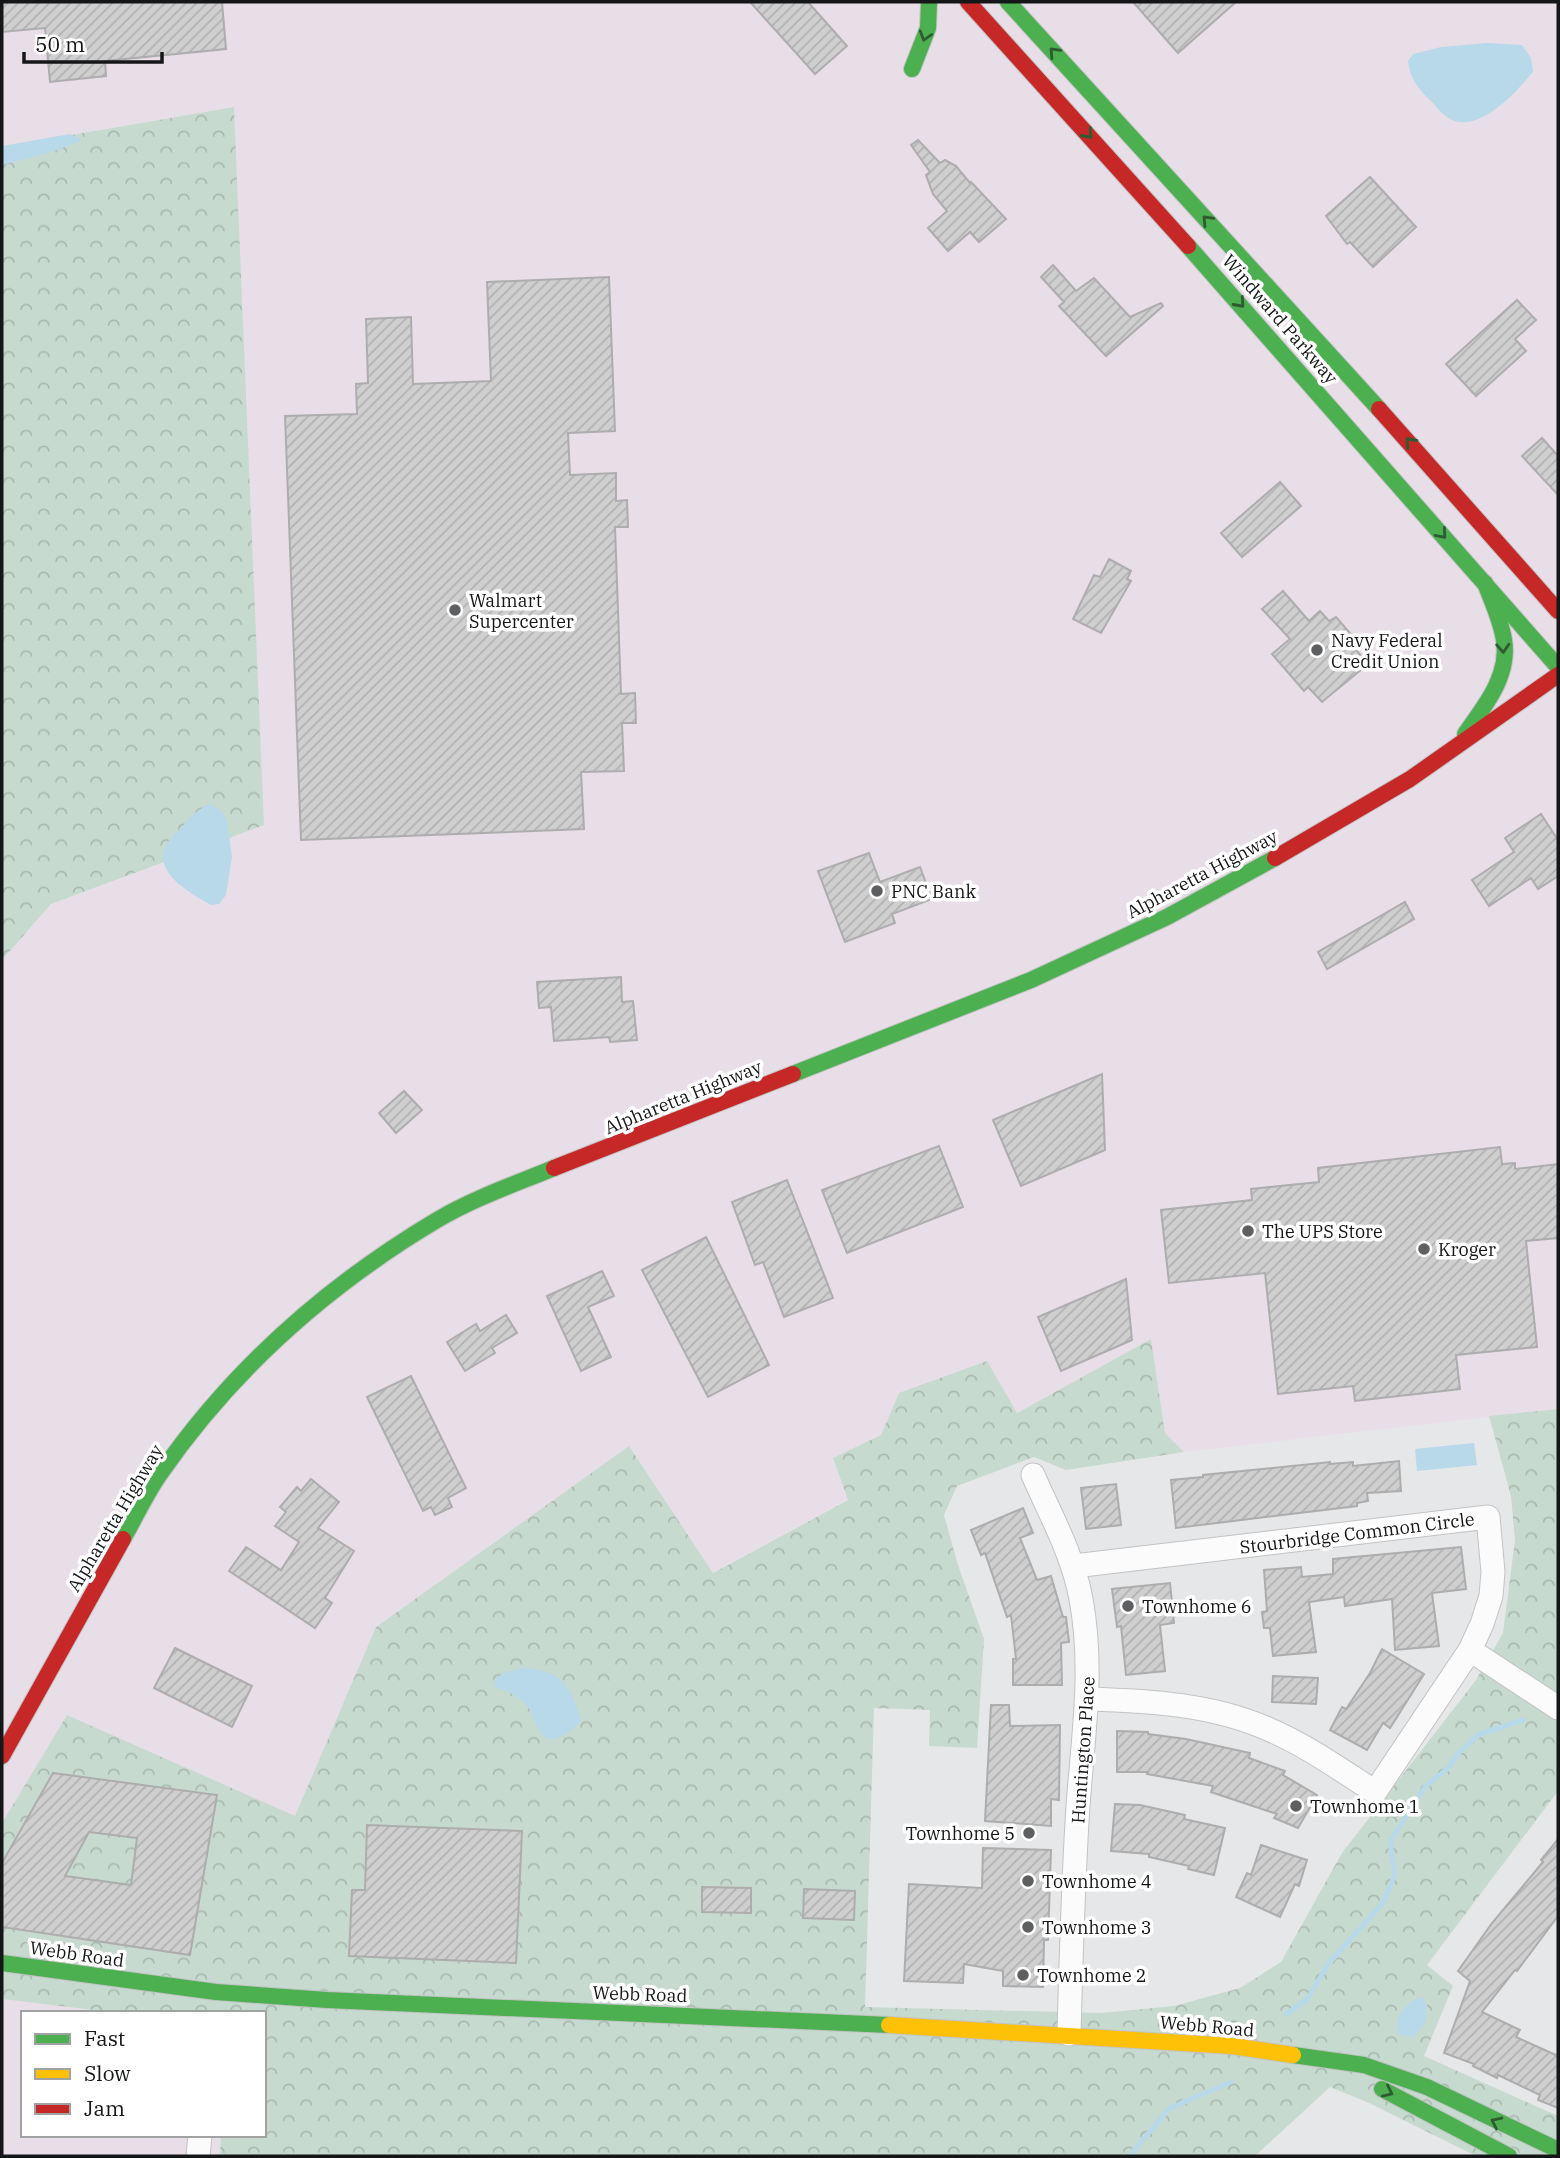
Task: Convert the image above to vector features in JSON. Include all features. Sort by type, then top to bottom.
[{"type":"main road","points":[[912,69],[926,37],[929,2]]},
{"type":"main road","name":"Windward Parkway","points":[[968,2],[1226,287],[1558,667]]},
{"type":"main road","name":"Windward Parkway","points":[[1008,2],[1434,469],[1558,611]]},
{"type":"main road","points":[[1457,747],[1498,681],[1505,656],[1502,635],[1485,583]]},
{"type":"main road","name":"Alpharetta Highway","points":[[2,1756],[159,1475],[219,1399],[267,1347],[322,1299],[368,1264],[439,1219],[499,1191],[1040,976],[1167,917],[1410,779],[1558,675]]},
{"type":"main road","name":"Webb Road","points":[[2,1963],[215,2002],[327,2000],[1069,2034],[1211,2044],[1364,2065],[1427,2087],[1558,2150]]},
{"type":"main road","name":"Webb Road","points":[[1278,2053],[1320,2064],[1391,2093],[1509,2156]]},
{"type":"street","name":"Huntington Place","points":[[1033,1475],[1074,1566],[1082,1601],[1088,1654],[1088,1699],[1079,1804],[1069,2034]]},
{"type":"street","name":"Stourbridge Common Circle","points":[[1074,1566],[1488,1517],[1492,1545],[1491,1596],[1470,1650],[1376,1791],[1269,1729],[1228,1715],[1189,1706],[1088,1699]]},
{"type":"street","points":[[1470,1650],[1558,1708]]},
{"type":"street","points":[[198,2156],[200,2137]]},
{"type":"shaded area","points":[[2,2],[1558,2],[1558,1409],[1184,1452],[1165,1433],[1151,1339],[1016,1413],[899,1393],[881,1435],[833,1459],[848,1499],[712,1573],[629,1446],[376,1627],[295,1817],[67,1715],[2,1823],[2,960],[51,904],[264,825],[234,107],[2,147]]},
{"type":"shaded area","points":[[2,1999],[101,2011],[21,2011],[21,2137],[221,2137],[220,2156],[2,2156]]},
{"type":"green space","points":[[234,107],[264,825],[51,904],[2,960],[2,147]]},
{"type":"green space","points":[[1151,1339],[1165,1433],[1184,1452],[1066,1470],[1034,1457],[957,1486],[944,1515],[984,1639],[977,1748],[929,1746],[930,1710],[874,1708],[865,2007],[1101,2013],[1174,2006],[1240,1988],[1281,1962],[1342,1853],[1476,1680],[1503,1633],[1515,1540],[1511,1496],[1489,1416],[1558,1409],[1558,1791],[1427,1965],[1453,1986],[1424,2056],[1558,2116],[1558,2156],[1476,2156],[1367,2102],[1330,2087],[1255,2156],[220,2156],[221,2137],[266,2137],[266,2011],[102,2011],[2,1999],[2,1823],[67,1715],[295,1816],[376,1627],[629,1446],[713,1573],[848,1500],[833,1458],[881,1435],[899,1393],[987,1361],[1017,1413]]},
{"type":"water","points":[[1487,43],[1522,45],[1531,58],[1533,72],[1508,99],[1486,115],[1463,122],[1452,120],[1419,89],[1408,61],[1413,54],[1441,47]]},
{"type":"water","points":[[70,134],[82,140],[55,151],[2,165],[2,146]]},
{"type":"water","points":[[210,804],[221,811],[227,820],[232,857],[226,895],[219,904],[211,905],[176,881],[164,865],[163,855],[171,838],[194,814]]},
{"type":"water","points":[[1474,1443],[1477,1465],[1417,1471],[1415,1449]]},
{"type":"water","points":[[522,1668],[546,1672],[562,1681],[573,1697],[581,1721],[561,1737],[545,1737],[525,1703],[513,1694],[495,1687],[495,1680],[503,1673]]},
{"type":"water","points":[[1422,1997],[1427,2005],[1425,2023],[1414,2037],[1398,2034],[1397,2022],[1402,2011],[1411,2002]]},
{"type":"building","points":[[2,2],[222,2],[226,49],[105,61],[106,76],[50,82],[45,28],[2,32]]},
{"type":"building","points":[[750,2],[808,2],[847,46],[815,74]]},
{"type":"building","points":[[1133,2],[1236,2],[1178,53]]},
{"type":"building","points":[[918,140],[940,163],[945,160],[956,166],[1006,219],[979,242],[970,232],[948,251],[928,228],[947,211],[933,194],[926,175],[930,172],[911,145]]},
{"type":"building","points":[[1370,177],[1416,227],[1373,267],[1350,242],[1347,244],[1326,216]]},
{"type":"building","points":[[1053,265],[1076,291],[1094,278],[1130,317],[1161,303],[1163,306],[1106,356],[1059,306],[1064,302],[1041,277]]},
{"type":"building","name":"Walmart Supercenter","points":[[609,277],[615,431],[568,433],[570,475],[616,473],[616,501],[627,500],[628,527],[615,527],[621,694],[635,693],[636,723],[622,723],[624,771],[581,772],[584,829],[301,840],[285,416],[357,414],[356,384],[368,383],[366,319],[411,317],[413,384],[491,381],[487,282]]},
{"type":"building","points":[[1517,300],[1536,320],[1515,339],[1526,351],[1476,396],[1446,364]]},
{"type":"building","points":[[1542,438],[1558,456],[1558,495],[1522,456]]},
{"type":"building","points":[[1280,482],[1301,506],[1242,557],[1221,533]]},
{"type":"building","points":[[1109,559],[1131,571],[1127,579],[1131,581],[1101,633],[1073,619],[1094,575],[1100,577]]},
{"type":"building","name":"Navy Federal Credit Union","points":[[1283,591],[1309,621],[1320,611],[1329,621],[1336,617],[1357,641],[1352,645],[1368,664],[1322,702],[1308,687],[1304,691],[1272,654],[1290,639],[1262,609]]},
{"type":"building","points":[[1541,814],[1558,840],[1558,876],[1538,889],[1531,878],[1489,906],[1472,880],[1514,852],[1505,838]]},
{"type":"building","name":"PNC Bank","points":[[869,853],[880,882],[920,867],[932,899],[892,914],[895,923],[845,942],[818,871]]},
{"type":"building","points":[[1405,902],[1414,919],[1327,969],[1318,952]]},
{"type":"building","points":[[621,977],[622,1002],[633,1001],[637,1040],[610,1042],[609,1037],[554,1041],[551,1007],[539,1008],[537,982]]},
{"type":"building","points":[[1102,1074],[1105,1150],[1021,1186],[993,1120]]},
{"type":"building","points":[[404,1091],[422,1110],[396,1133],[379,1113]]},
{"type":"building","points":[[939,1146],[963,1207],[847,1253],[822,1190]]},
{"type":"building","points":[[1500,1147],[1502,1164],[1515,1163],[1515,1169],[1558,1164],[1558,1238],[1526,1241],[1537,1347],[1456,1355],[1460,1389],[1355,1401],[1353,1386],[1278,1394],[1265,1273],[1169,1283],[1161,1210],[1252,1200],[1251,1189],[1319,1182],[1318,1168]]},
{"type":"building","points":[[787,1180],[833,1298],[784,1317],[763,1262],[755,1265],[732,1202]]},
{"type":"building","points":[[706,1237],[769,1365],[708,1397],[642,1270]]},
{"type":"building","points":[[602,1271],[614,1296],[588,1307],[611,1357],[581,1371],[547,1296]]},
{"type":"building","points":[[1126,1279],[1132,1340],[1061,1371],[1038,1317]]},
{"type":"building","points":[[506,1315],[517,1333],[492,1348],[495,1353],[465,1371],[447,1342],[476,1324],[480,1331]]},
{"type":"building","points":[[411,1376],[466,1488],[448,1498],[452,1507],[435,1515],[431,1507],[423,1511],[367,1397]]},
{"type":"building","points":[[1399,1461],[1401,1491],[1367,1493],[1368,1501],[1357,1503],[1357,1506],[1176,1528],[1171,1480],[1330,1462],[1353,1462],[1353,1466]]},
{"type":"building","points":[[311,1479],[339,1502],[318,1528],[354,1551],[325,1598],[332,1603],[315,1628],[229,1571],[246,1547],[281,1570],[299,1542],[275,1526],[286,1512],[280,1507],[297,1487],[301,1491]]},
{"type":"building","points":[[1116,1484],[1121,1525],[1086,1529],[1081,1488]]},
{"type":"building","points":[[1023,1508],[1033,1533],[1020,1538],[1037,1580],[1051,1576],[1063,1617],[1066,1617],[1069,1642],[1061,1643],[1062,1685],[1013,1685],[1013,1659],[1016,1659],[1011,1615],[1007,1617],[985,1553],[981,1555],[971,1530]]},
{"type":"building","points":[[1461,1547],[1466,1589],[1432,1593],[1439,1646],[1395,1650],[1392,1599],[1345,1606],[1344,1597],[1309,1602],[1316,1652],[1273,1656],[1270,1628],[1264,1628],[1262,1612],[1267,1611],[1264,1570],[1301,1567],[1302,1577],[1333,1574],[1333,1559]]},
{"type":"building","points":[[1170,1583],[1174,1623],[1160,1625],[1165,1671],[1126,1675],[1121,1626],[1117,1627],[1112,1589]]},
{"type":"building","points":[[175,1648],[252,1686],[232,1727],[154,1688]]},
{"type":"building","points":[[1382,1649],[1424,1674],[1390,1728],[1383,1723],[1367,1750],[1330,1730],[1342,1707],[1346,1709],[1370,1673]]},
{"type":"building","points":[[1273,1676],[1318,1678],[1316,1704],[1272,1702]]},
{"type":"building","points":[[991,1705],[1009,1705],[1010,1726],[1060,1725],[1059,1800],[1051,1799],[1051,1826],[985,1821]]},
{"type":"building","points":[[1117,1731],[1148,1732],[1250,1753],[1249,1758],[1285,1771],[1283,1775],[1317,1795],[1298,1828],[1274,1818],[1277,1814],[1211,1792],[1213,1786],[1147,1774],[1148,1772],[1117,1772]]},
{"type":"building","points":[[53,1773],[217,1795],[190,1955],[2,1927],[2,1863]],"holes":[[[89,1832],[137,1838],[131,1885],[65,1876]]]},
{"type":"building","points":[[1115,1804],[1140,1805],[1185,1815],[1184,1819],[1225,1828],[1214,1875],[1149,1857],[1149,1854],[1111,1851]]},
{"type":"building","points":[[367,1825],[522,1831],[516,1963],[349,1956],[352,1890],[365,1890]]},
{"type":"building","points":[[1558,1839],[1558,1916],[1482,2012],[1520,2030],[1516,2037],[1558,2056],[1558,2108],[1538,2100],[1540,2095],[1444,2053],[1470,1981],[1458,1971]]},
{"type":"building","points":[[1261,1845],[1307,1860],[1299,1886],[1295,1884],[1280,1917],[1236,1897],[1247,1873],[1251,1875]]},
{"type":"building","points":[[983,1848],[1051,1850],[1048,1940],[1044,1940],[1043,1987],[1003,1986],[1003,1971],[964,1964],[963,1983],[904,1981],[909,1884],[982,1888]]},
{"type":"building","points":[[702,1887],[751,1888],[751,1913],[702,1912]]},
{"type":"building","points":[[804,1889],[855,1891],[854,1920],[803,1918]]},
{"type":"waterway","points":[[1287,2014],[1308,1998],[1329,1963],[1383,1903],[1395,1874],[1390,1842],[1425,1787],[1447,1769],[1461,1750],[1480,1734],[1523,1720]]},
{"type":"waterway","points":[[1129,2156],[1170,2108],[1231,2082]]},
{"type":"traffic: fast","points":[[912,69],[928,28],[929,2]]},
{"type":"traffic: fast","points":[[1008,2],[1379,409]]},
{"type":"traffic: fast","points":[[1188,246],[1558,667]]},
{"type":"traffic: fast","points":[[1465,734],[1494,690],[1505,653],[1501,625],[1485,583]]},
{"type":"traffic: fast","points":[[793,1074],[1031,980],[1167,917],[1275,858]]},
{"type":"traffic: fast","points":[[123,1539],[155,1482],[188,1436],[218,1400],[285,1332],[358,1272],[437,1220],[480,1198],[554,1168]]},
{"type":"traffic: fast","points":[[2,1963],[216,1992],[327,2000],[889,2025]]},
{"type":"traffic: fast","points":[[1293,2055],[1364,2065],[1427,2087],[1558,2150]]},
{"type":"traffic: fast","points":[[1382,2089],[1509,2156]]},
{"type":"traffic: slow","points":[[889,2025],[1232,2046],[1293,2055]]},
{"type":"traffic: jam","points":[[968,2],[1188,246]]},
{"type":"traffic: jam","points":[[1379,409],[1558,611]]},
{"type":"traffic: jam","points":[[1275,858],[1410,779],[1558,675]]},
{"type":"traffic: jam","points":[[554,1168],[793,1074]]},
{"type":"traffic: jam","points":[[2,1756],[123,1539]]},
{"type":"place","name":"Walmart Supercenter","points":[[455,610]]},
{"type":"place","name":"Navy Federal Credit Union","points":[[1317,650]]},
{"type":"place","name":"PNC Bank","points":[[877,891]]},
{"type":"place","name":"The UPS Store","points":[[1248,1231]]},
{"type":"place","name":"Kroger","points":[[1424,1249]]},
{"type":"place","name":"Townhome 6","points":[[1128,1606]]},
{"type":"place","name":"Townhome 1","points":[[1296,1806]]},
{"type":"place","name":"Townhome 5","points":[[1029,1833]]},
{"type":"place","name":"Townhome 4","points":[[1028,1881]]},
{"type":"place","name":"Townhome 3","points":[[1028,1927]]},
{"type":"place","name":"Townhome 2","points":[[1023,1975]]}]
